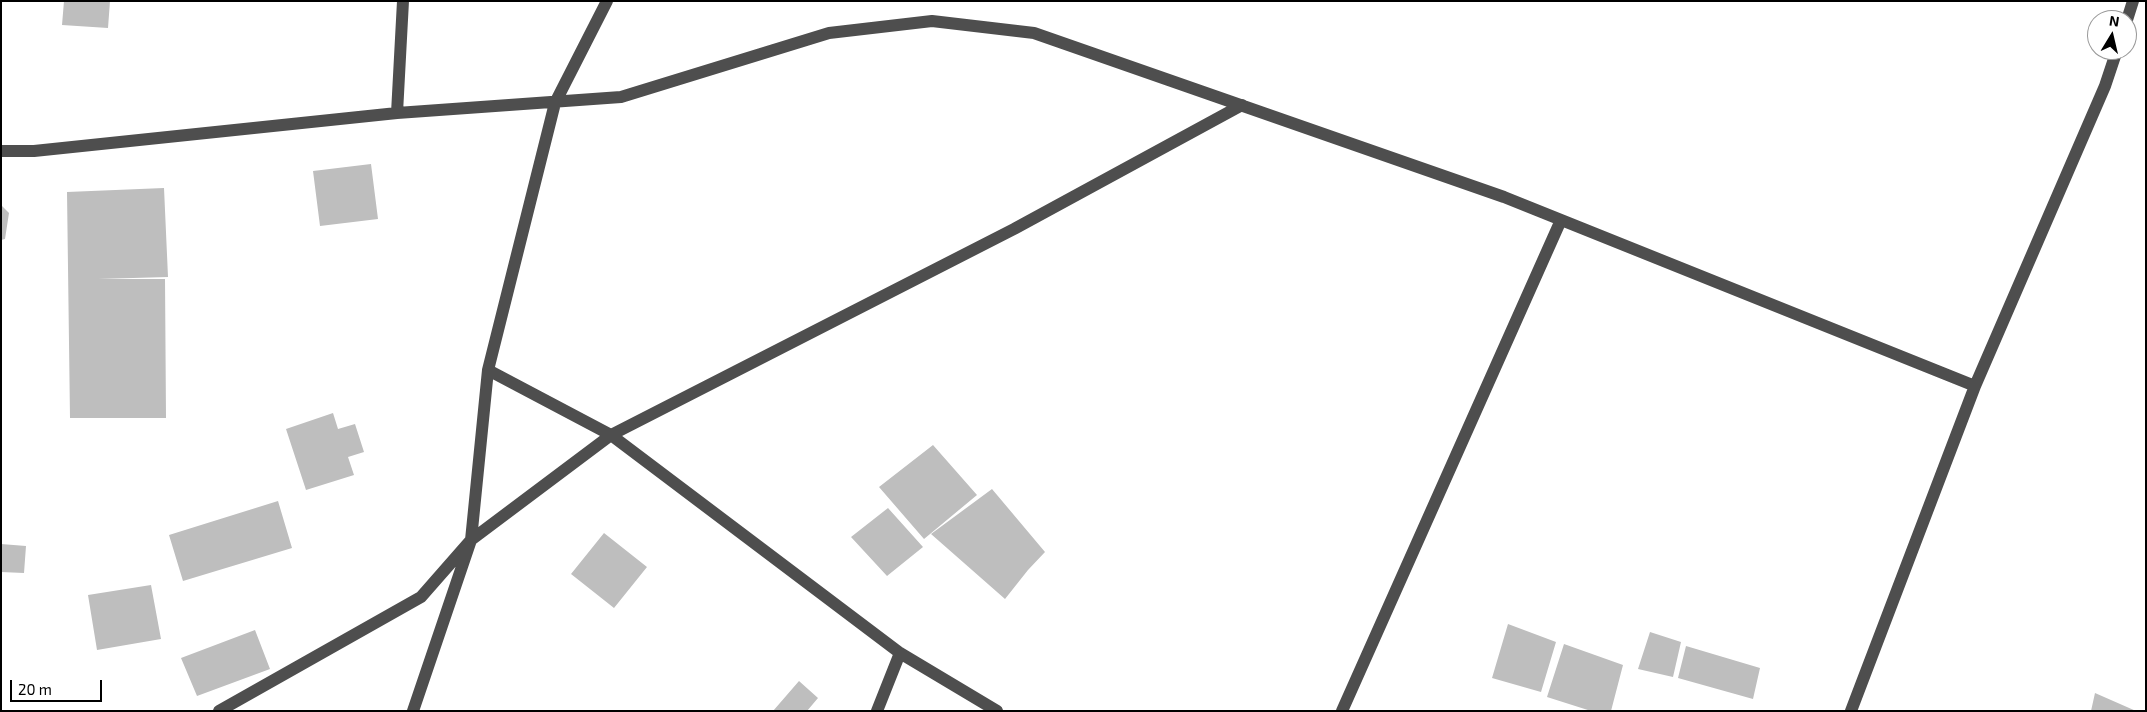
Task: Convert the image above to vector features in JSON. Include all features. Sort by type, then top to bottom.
[{"type":"street","points":[[397,113],[403,1]]},
{"type":"street","points":[[413,711],[471,540],[488,370],[556,103],[607,1]]},
{"type":"street","points":[[1,151],[34,151],[397,113],[621,97],[829,33],[932,21],[1034,33],[1504,197],[1975,386]]},
{"type":"street","points":[[1851,711],[1975,386],[2105,86],[2114,60]]},
{"type":"street","points":[[219,711],[421,597],[471,540],[611,435],[1014,229],[1242,105]]},
{"type":"street","points":[[1342,711],[1561,220]]},
{"type":"street","points":[[488,370],[611,435],[900,653],[997,711]]},
{"type":"street","points":[[877,711],[900,653]]},
{"type":"building","points":[[64,1],[110,1],[108,28],[62,25]]},
{"type":"building","points":[[371,164],[378,219],[320,226],[313,171]]},
{"type":"building","points":[[164,188],[168,277],[98,279],[165,279],[166,418],[70,418],[67,192]]},
{"type":"building","points":[[1,205],[9,213],[5,239],[1,240]]},
{"type":"building","points":[[333,413],[338,429],[355,424],[364,452],[348,457],[354,475],[306,490],[286,429]]},
{"type":"building","points":[[933,445],[977,495],[924,539],[879,487]]},
{"type":"building","points":[[992,489],[1045,552],[1005,599],[931,534]]},
{"type":"building","points":[[278,501],[292,548],[183,581],[169,535]]},
{"type":"building","points":[[888,508],[923,547],[887,576],[851,537]]},
{"type":"building","points":[[604,533],[647,567],[614,608],[571,574]]},
{"type":"building","points":[[1,544],[26,546],[24,573],[1,572]]},
{"type":"building","points":[[151,585],[161,639],[97,650],[88,595]]},
{"type":"building","points":[[1508,624],[1556,642],[1541,692],[1492,678]]},
{"type":"building","points":[[255,630],[270,669],[197,696],[181,658]]},
{"type":"building","points":[[1650,632],[1681,642],[1673,677],[1638,669]]},
{"type":"building","points":[[1564,644],[1623,665],[1611,711],[1591,711],[1547,697]]},
{"type":"building","points":[[1686,646],[1760,668],[1753,699],[1678,678]]},
{"type":"building","points":[[799,681],[818,698],[807,711],[773,711]]},
{"type":"building","points":[[2095,693],[2136,711],[2091,711]]}]
